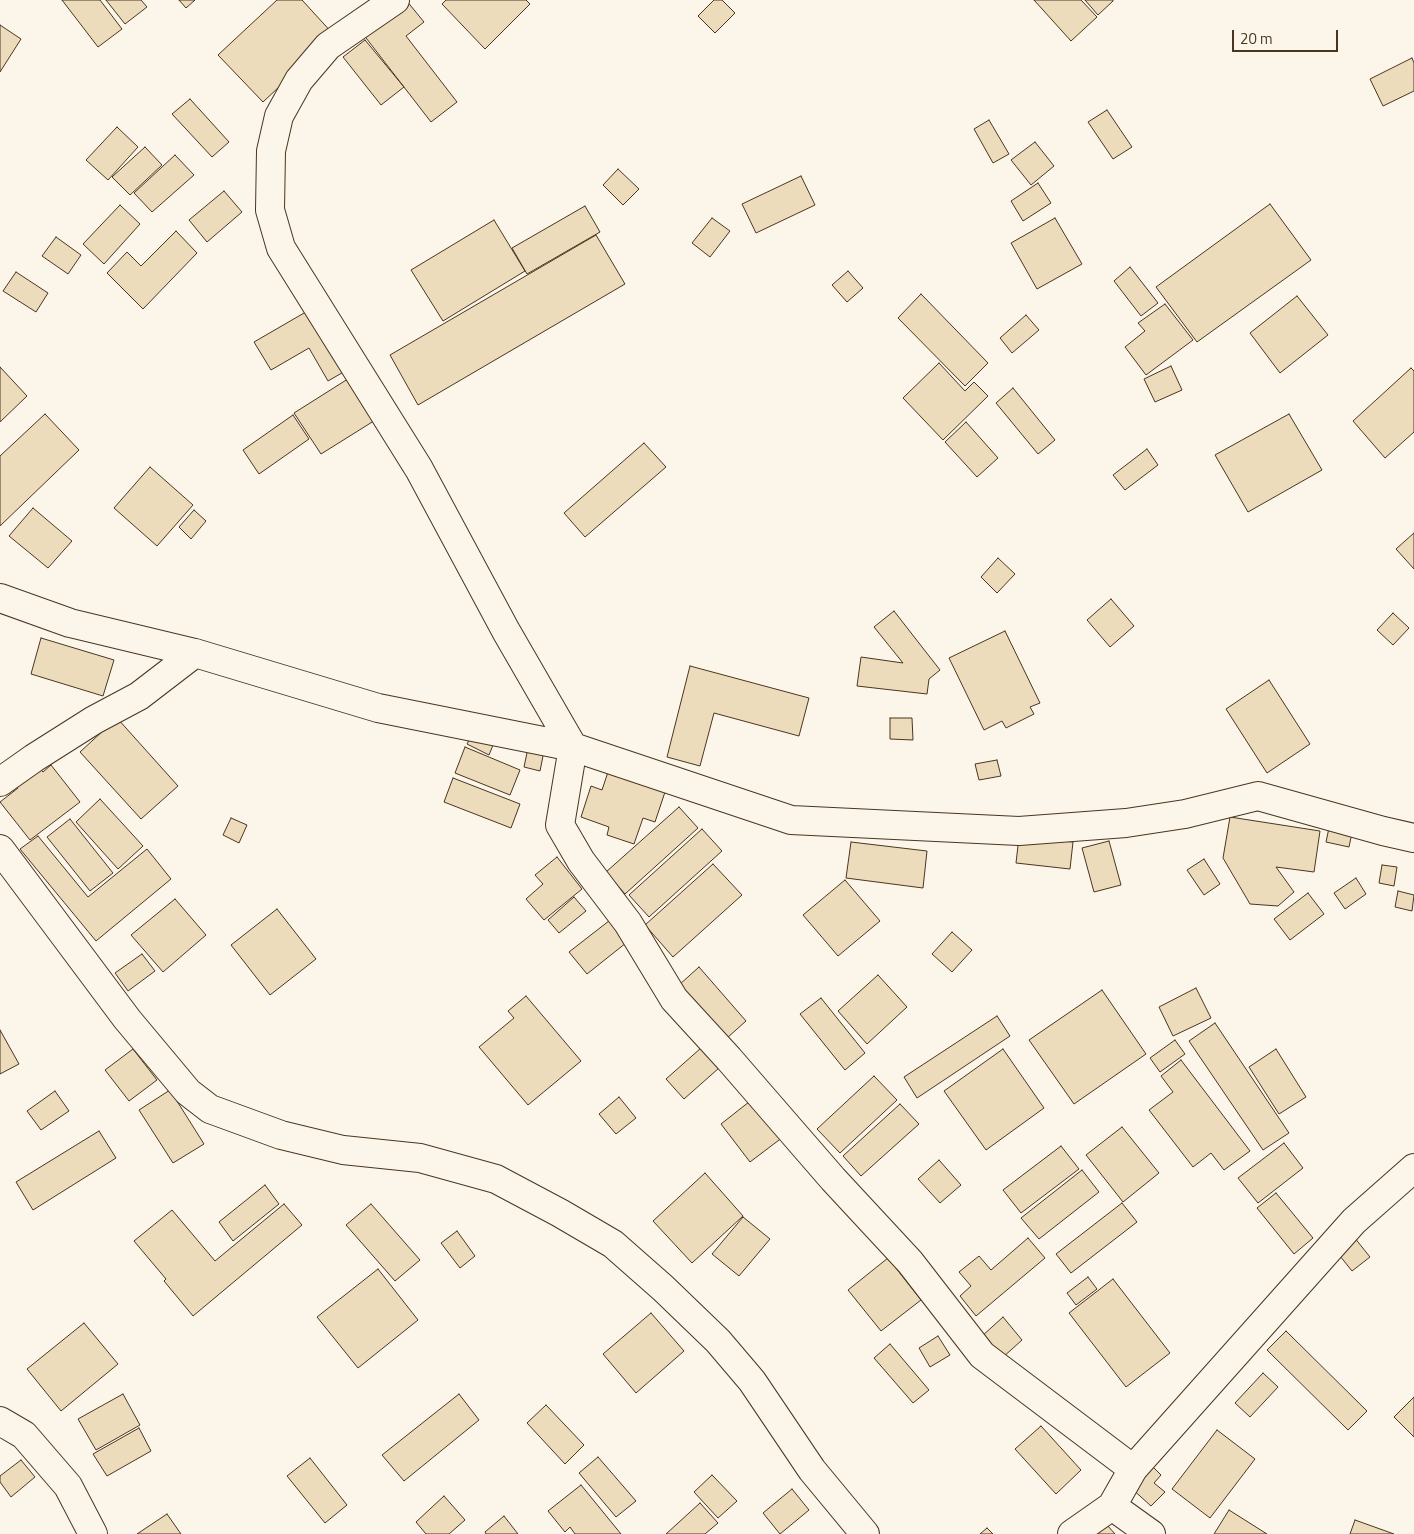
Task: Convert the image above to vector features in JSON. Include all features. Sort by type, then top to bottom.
[{"type":"street","points":[[395,0],[328,46],[299,80],[279,116],[270,151],[270,210],[281,248],[419,470],[506,631],[573,747],[560,825],[580,861],[628,923],[674,999],[910,1262],[982,1355],[1133,1469]]},
{"type":"street","points":[[0,598],[70,623],[195,653],[378,708],[573,747],[791,820],[1019,831],[1126,823],[1185,814],[1258,796],[1414,838]]},
{"type":"street","points":[[0,782],[94,720],[139,696],[195,653]]},
{"type":"street","points":[[0,849],[127,1019],[188,1092],[210,1110],[281,1135],[343,1150],[420,1158],[496,1179],[613,1244],[663,1288],[718,1341],[752,1380],[812,1470],[865,1534]]},
{"type":"street","points":[[1072,1534],[1112,1506],[1133,1469],[1354,1221],[1414,1168]]},
{"type":"street","points":[[0,1421],[24,1435],[68,1486],[93,1534]]},
{"type":"street","points":[[1112,1506],[1151,1534]]},
{"type":"building","points":[[62,0],[100,0],[122,29],[98,47]]},
{"type":"building","points":[[106,0],[141,0],[147,7],[125,24]]},
{"type":"building","points":[[179,0],[195,0],[186,8]]},
{"type":"building","points":[[277,0],[302,0],[334,35],[263,102],[218,55]]},
{"type":"building","points":[[406,0],[424,22],[406,36],[457,102],[431,122],[363,34]]},
{"type":"building","points":[[446,0],[526,0],[530,4],[485,49],[442,4]]},
{"type":"building","points":[[714,0],[722,0],[735,13],[715,33],[698,16]]},
{"type":"building","points":[[1034,0],[1081,0],[1097,17],[1071,41]]},
{"type":"building","points":[[1085,0],[1113,0],[1113,1],[1098,15]]},
{"type":"building","points":[[0,25],[21,39],[0,72]]},
{"type":"building","points":[[365,40],[404,87],[381,105],[343,57]]},
{"type":"building","points":[[1412,58],[1414,63],[1414,91],[1383,106],[1370,79]]},
{"type":"building","points":[[190,99],[229,142],[212,157],[172,114]]},
{"type":"building","points":[[1107,110],[1132,147],[1113,159],[1088,122]]},
{"type":"building","points":[[989,120],[1009,154],[993,163],[974,129]]},
{"type":"building","points":[[117,127],[138,147],[108,180],[86,160]]},
{"type":"building","points":[[1035,142],[1054,166],[1031,185],[1011,160]]},
{"type":"building","points":[[145,147],[162,165],[130,195],[112,177]]},
{"type":"building","points":[[175,155],[194,175],[152,212],[134,193]]},
{"type":"building","points":[[618,169],[639,189],[623,205],[603,185]]},
{"type":"building","points":[[801,176],[815,205],[756,233],[742,204]]},
{"type":"building","points":[[1038,183],[1051,203],[1023,221],[1011,201]]},
{"type":"building","points":[[224,191],[242,212],[207,242],[189,220]]},
{"type":"building","points":[[1270,204],[1311,260],[1197,342],[1156,287]]},
{"type":"building","points":[[120,205],[140,224],[104,264],[83,244]]},
{"type":"building","points":[[585,206],[600,232],[527,274],[512,248]]},
{"type":"building","points":[[712,218],[730,231],[710,257],[692,243]]},
{"type":"building","points":[[1055,218],[1082,264],[1037,289],[1011,243]]},
{"type":"building","points":[[494,220],[525,271],[443,321],[411,270]]},
{"type":"building","points":[[176,231],[197,253],[143,309],[107,273],[127,252],[141,266]]},
{"type":"building","points":[[596,235],[625,284],[418,405],[390,355]]},
{"type":"building","points":[[56,237],[81,255],[68,274],[42,256]]},
{"type":"building","points":[[1130,267],[1158,303],[1141,316],[1114,281]]},
{"type":"building","points":[[848,271],[863,288],[847,302],[832,285]]},
{"type":"building","points":[[16,272],[48,293],[36,312],[3,291]]},
{"type":"building","points":[[921,294],[988,363],[965,386],[898,318]]},
{"type":"building","points":[[1297,296],[1328,335],[1280,373],[1250,333]]},
{"type":"building","points":[[1165,304],[1193,340],[1146,375],[1125,347],[1145,331],[1138,323]]},
{"type":"building","points":[[311,309],[347,370],[328,381],[309,348],[271,370],[254,342]]},
{"type":"building","points":[[1026,315],[1039,330],[1012,353],[1000,338]]},
{"type":"building","points":[[939,363],[965,391],[974,382],[988,396],[943,440],[903,398]]},
{"type":"building","points":[[1171,366],[1182,390],[1155,402],[1144,379]]},
{"type":"building","points":[[0,367],[27,396],[0,422]]},
{"type":"building","points":[[1411,368],[1414,371],[1414,432],[1385,458],[1353,421]]},
{"type":"building","points":[[351,377],[377,419],[321,454],[294,413]]},
{"type":"building","points":[[1013,388],[1055,440],[1038,454],[996,403]]},
{"type":"building","points":[[45,414],[79,450],[0,526],[0,456]]},
{"type":"building","points":[[1289,414],[1322,470],[1248,512],[1215,455]]},
{"type":"building","points":[[293,415],[309,439],[259,474],[243,450]]},
{"type":"building","points":[[966,422],[998,458],[977,477],[945,442]]},
{"type":"building","points":[[644,443],[666,467],[585,537],[564,513]]},
{"type":"building","points":[[1147,449],[1158,465],[1125,490],[1113,475]]},
{"type":"building","points":[[150,467],[193,505],[157,546],[114,508]]},
{"type":"building","points":[[33,508],[72,541],[48,568],[9,536]]},
{"type":"building","points":[[194,510],[206,521],[191,539],[179,527]]},
{"type":"building","points":[[1414,533],[1414,569],[1396,549]]},
{"type":"building","points":[[998,558],[1015,574],[997,593],[981,577]]},
{"type":"building","points":[[1111,599],[1134,626],[1110,647],[1087,620]]},
{"type":"building","points":[[894,611],[940,670],[929,679],[927,694],[857,686],[861,657],[903,663],[874,627]]},
{"type":"building","points":[[1393,613],[1409,628],[1393,645],[1377,630]]},
{"type":"building","points":[[1005,631],[1040,703],[1030,707],[1034,714],[1006,728],[1002,721],[984,730],[949,658]]},
{"type":"building","points":[[41,638],[114,660],[103,696],[31,674]]},
{"type":"building","points":[[690,666],[809,698],[799,736],[714,713],[700,766],[667,757]]},
{"type":"building","points":[[1269,680],[1310,744],[1267,773],[1226,709]]},
{"type":"building","points":[[117,718],[178,786],[141,819],[80,752]]},
{"type":"building","points":[[890,718],[912,718],[913,740],[890,739]]},
{"type":"building","points":[[474,730],[495,740],[489,755],[467,744]]},
{"type":"building","points":[[465,747],[520,770],[510,795],[455,773]]},
{"type":"building","points":[[528,748],[544,751],[540,771],[524,767]]},
{"type":"building","points":[[997,760],[1001,776],[979,780],[975,764]]},
{"type":"building","points":[[611,763],[668,783],[655,822],[643,818],[634,844],[607,835],[609,827],[581,817],[591,786],[602,790]]},
{"type":"building","points":[[51,765],[80,802],[30,840],[0,802],[18,788],[15,784],[38,767],[43,772]]},
{"type":"building","points":[[453,778],[520,804],[511,828],[444,802]]},
{"type":"building","points":[[100,799],[143,846],[118,869],[76,822]]},
{"type":"building","points":[[679,807],[698,828],[625,894],[606,872]]},
{"type":"building","points":[[1230,817],[1320,831],[1314,872],[1276,867],[1294,892],[1278,906],[1250,904],[1223,858]]},
{"type":"building","points":[[231,818],[247,825],[239,843],[223,835]]},
{"type":"building","points":[[70,819],[113,873],[90,891],[47,837]]},
{"type":"building","points":[[1330,823],[1353,828],[1349,847],[1326,842]]},
{"type":"building","points":[[702,829],[722,851],[649,917],[629,895]]},
{"type":"building","points":[[38,836],[88,897],[147,849],[171,879],[96,941],[20,849]]},
{"type":"building","points":[[1019,837],[1073,842],[1070,869],[1016,863]]},
{"type":"building","points":[[1109,841],[1121,885],[1094,892],[1082,848]]},
{"type":"building","points":[[851,842],[927,851],[923,888],[846,878]]},
{"type":"building","points":[[557,857],[582,889],[544,920],[526,899],[543,884],[535,875]]},
{"type":"building","points":[[1204,859],[1220,884],[1204,895],[1187,870]]},
{"type":"building","points":[[713,864],[742,895],[673,957],[645,925]]},
{"type":"building","points":[[1382,865],[1397,867],[1394,886],[1379,883]]},
{"type":"building","points":[[1356,878],[1366,894],[1345,909],[1334,893]]},
{"type":"building","points":[[845,880],[880,921],[838,956],[803,915]]},
{"type":"building","points":[[1398,891],[1414,895],[1412,911],[1395,907]]},
{"type":"building","points":[[1308,893],[1324,914],[1290,940],[1274,919]]},
{"type":"building","points":[[574,897],[586,911],[559,933],[548,920]]},
{"type":"building","points":[[175,899],[206,935],[163,972],[131,935]]},
{"type":"building","points":[[277,909],[316,959],[270,995],[231,945]]},
{"type":"building","points":[[614,917],[631,939],[587,974],[569,952]]},
{"type":"building","points":[[952,932],[972,950],[952,972],[932,954]]},
{"type":"building","points":[[142,954],[155,971],[128,991],[115,973]]},
{"type":"building","points":[[699,967],[746,1021],[727,1038],[679,985]]},
{"type":"building","points":[[878,975],[907,1007],[867,1044],[838,1011]]},
{"type":"building","points":[[1196,988],[1211,1018],[1173,1036],[1159,1007]]},
{"type":"building","points":[[1102,990],[1146,1054],[1074,1104],[1029,1040]]},
{"type":"building","points":[[526,996],[581,1061],[528,1105],[479,1047],[514,1018],[508,1011]]},
{"type":"building","points":[[821,998],[865,1053],[845,1070],[800,1014]]},
{"type":"building","points":[[997,1016],[1010,1036],[917,1098],[904,1077]]},
{"type":"building","points":[[1215,1023],[1289,1133],[1263,1150],[1189,1041]]},
{"type":"building","points":[[0,1030],[19,1064],[0,1074]]},
{"type":"building","points":[[1175,1040],[1185,1054],[1160,1072],[1150,1058]]},
{"type":"building","points":[[701,1048],[719,1068],[684,1099],[666,1079]]},
{"type":"building","points":[[133,1049],[157,1080],[129,1101],[105,1070]]},
{"type":"building","points":[[1003,1049],[1044,1108],[986,1150],[944,1091]]},
{"type":"building","points":[[1276,1049],[1306,1097],[1279,1114],[1249,1067]]},
{"type":"building","points":[[1181,1060],[1250,1151],[1224,1170],[1211,1153],[1193,1167],[1149,1110],[1173,1092],[1161,1076]]},
{"type":"building","points":[[874,1076],[897,1100],[840,1153],[817,1129]]},
{"type":"building","points":[[170,1090],[204,1144],[173,1163],[139,1110]]},
{"type":"building","points":[[55,1091],[69,1111],[41,1130],[27,1111]]},
{"type":"building","points":[[619,1097],[636,1118],[616,1134],[599,1114]]},
{"type":"building","points":[[754,1098],[783,1137],[750,1162],[721,1124]]},
{"type":"building","points":[[900,1104],[919,1124],[861,1176],[843,1156]]},
{"type":"building","points":[[1122,1127],[1159,1173],[1123,1202],[1086,1155]]},
{"type":"building","points":[[99,1131],[116,1158],[33,1210],[16,1182]]},
{"type":"building","points":[[1284,1143],[1303,1168],[1258,1203],[1238,1178]]},
{"type":"building","points":[[1061,1146],[1079,1169],[1021,1213],[1003,1190]]},
{"type":"building","points":[[939,1160],[961,1185],[940,1203],[918,1179]]},
{"type":"building","points":[[1082,1170],[1099,1192],[1039,1239],[1021,1218]]},
{"type":"building","points":[[705,1173],[743,1216],[692,1263],[653,1221]]},
{"type":"building","points":[[265,1185],[279,1204],[233,1241],[219,1222]]},
{"type":"building","points":[[1276,1193],[1313,1238],[1294,1254],[1257,1208]]},
{"type":"building","points":[[1122,1203],[1137,1222],[1071,1273],[1056,1254]]},
{"type":"building","points":[[284,1204],[302,1225],[193,1316],[164,1281],[166,1279],[134,1241],[172,1210],[215,1261]]},
{"type":"building","points":[[371,1204],[420,1260],[395,1281],[346,1225]]},
{"type":"building","points":[[743,1217],[770,1239],[739,1276],[712,1254]]},
{"type":"building","points":[[457,1231],[475,1256],[460,1268],[441,1243]]},
{"type":"building","points":[[1354,1237],[1370,1257],[1352,1271],[1336,1251]]},
{"type":"building","points":[[1028,1238],[1045,1258],[976,1316],[960,1296],[971,1286],[959,1272],[979,1256],[991,1270]]},
{"type":"building","points":[[888,1258],[921,1300],[881,1331],[848,1290]]},
{"type":"building","points":[[378,1269],[418,1320],[358,1368],[317,1317]]},
{"type":"building","points":[[1088,1277],[1097,1289],[1076,1305],[1067,1293]]},
{"type":"building","points":[[1113,1279],[1170,1353],[1126,1387],[1069,1313]]},
{"type":"building","points":[[651,1313],[684,1351],[636,1393],[603,1354]]},
{"type":"building","points":[[1003,1317],[1022,1340],[1001,1359],[981,1337]]},
{"type":"building","points":[[84,1323],[118,1364],[61,1411],[27,1369]]},
{"type":"building","points":[[1286,1331],[1367,1411],[1348,1430],[1267,1350]]},
{"type":"building","points":[[938,1336],[950,1355],[930,1367],[919,1348]]},
{"type":"building","points":[[890,1344],[929,1390],[913,1403],[874,1358]]},
{"type":"building","points":[[1263,1373],[1278,1387],[1250,1417],[1235,1403]]},
{"type":"building","points":[[123,1394],[140,1425],[96,1450],[78,1419]]},
{"type":"building","points":[[459,1394],[479,1420],[404,1481],[382,1455]]},
{"type":"building","points":[[1414,1397],[1414,1437],[1394,1417]]},
{"type":"building","points":[[546,1405],[584,1445],[565,1464],[527,1423]]},
{"type":"building","points":[[1041,1426],[1081,1470],[1056,1494],[1015,1449]]},
{"type":"building","points":[[139,1428],[151,1451],[107,1476],[93,1454]]},
{"type":"building","points":[[1217,1430],[1255,1459],[1210,1518],[1172,1489]]},
{"type":"building","points":[[598,1457],[636,1501],[616,1517],[579,1473]]},
{"type":"building","points":[[310,1458],[347,1505],[325,1523],[287,1476]]},
{"type":"building","points":[[21,1460],[35,1477],[11,1497],[0,1482],[0,1476]]},
{"type":"building","points":[[1151,1465],[1161,1475],[1154,1483],[1165,1492],[1151,1506],[1130,1487]]},
{"type":"building","points":[[712,1475],[737,1501],[718,1518],[694,1492]]},
{"type":"building","points":[[581,1485],[621,1534],[575,1534],[570,1527],[565,1532],[548,1511]]},
{"type":"building","points":[[792,1489],[809,1510],[780,1534],[763,1513]]},
{"type":"building","points":[[444,1496],[465,1520],[449,1534],[426,1534],[416,1522]]},
{"type":"building","points":[[700,1503],[718,1523],[705,1534],[666,1534]]},
{"type":"building","points":[[1229,1510],[1267,1534],[1214,1534]]},
{"type":"building","points":[[167,1514],[181,1534],[137,1534]]},
{"type":"building","points":[[504,1516],[518,1534],[486,1534],[485,1532]]},
{"type":"building","points":[[1099,1516],[1115,1534],[1078,1534]]},
{"type":"building","points":[[1355,1520],[1394,1534],[1350,1534]]},
{"type":"building","points":[[987,1528],[993,1534],[980,1534]]}]
